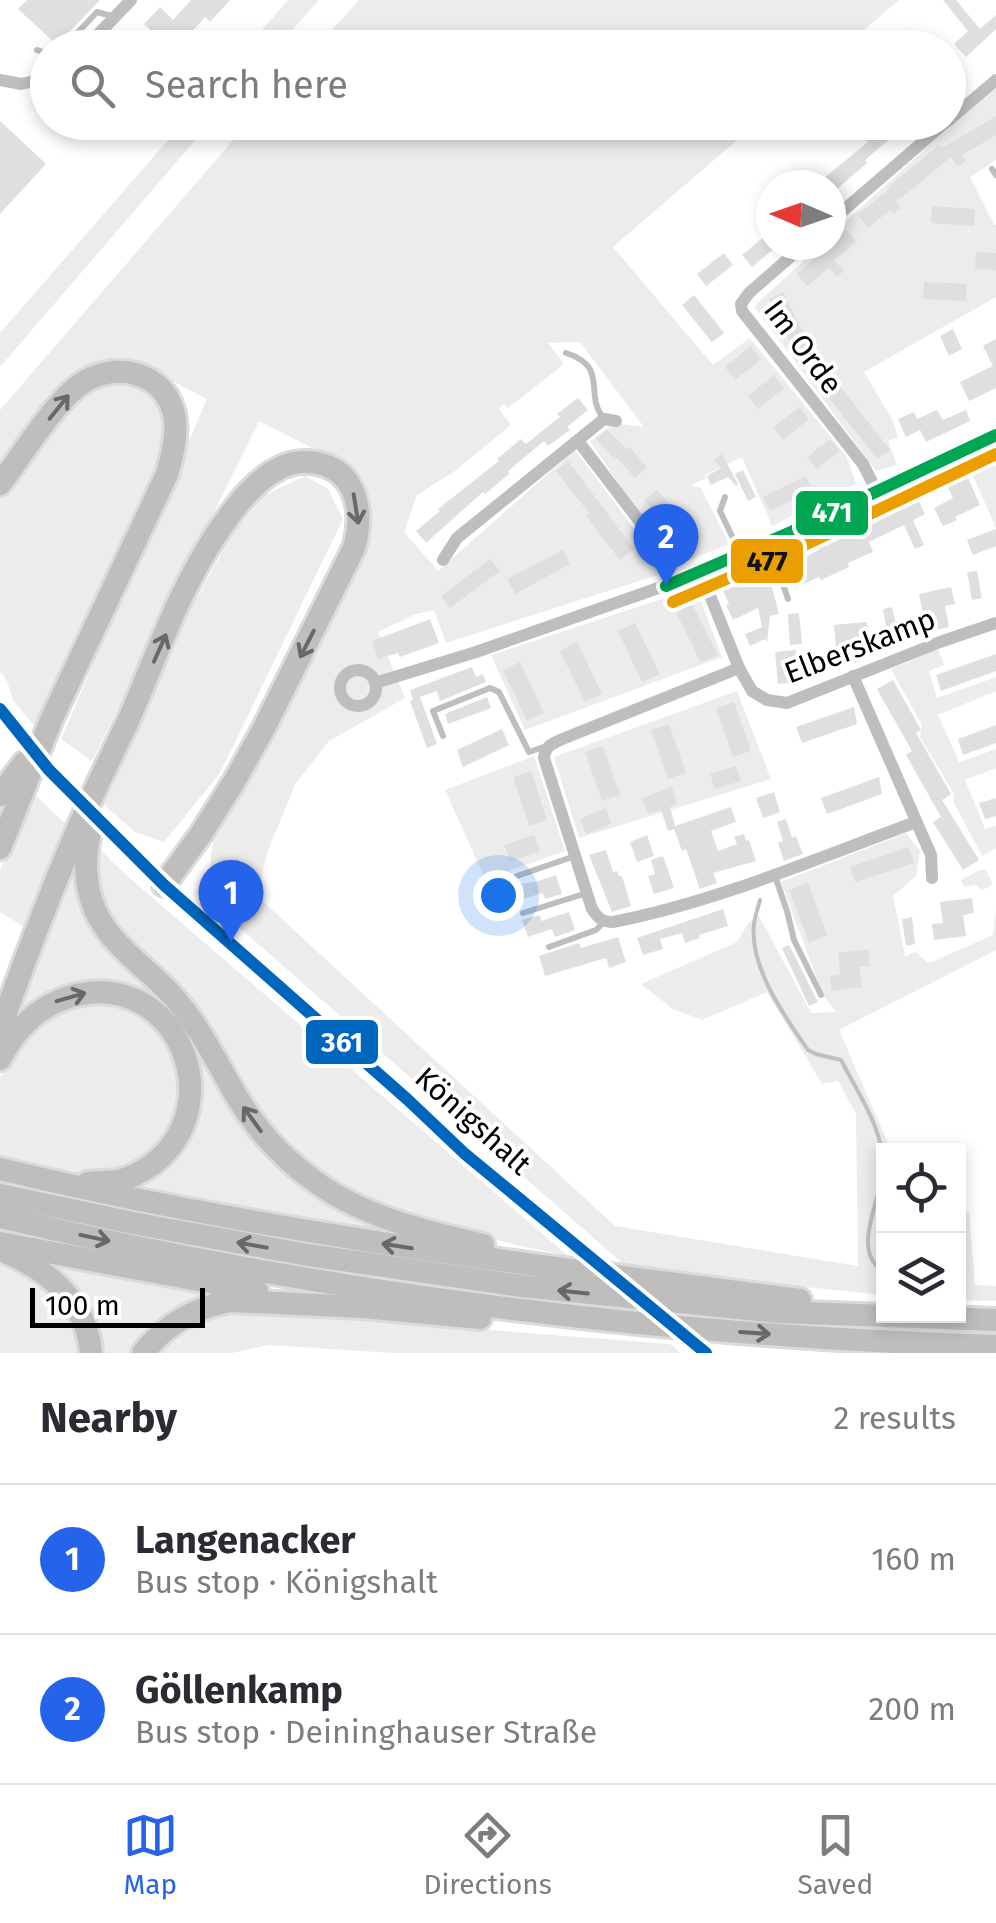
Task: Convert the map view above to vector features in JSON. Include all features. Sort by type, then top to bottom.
[{"type":"highway","points":[[0,484],[64,399],[90,378],[114,371],[136,373],[166,395],[176,421],[168,474],[52,718],[0,848]]},
{"type":"highway","points":[[0,1029],[74,839],[192,579],[217,534],[262,479],[280,467],[294,463],[332,468],[354,492],[360,525],[354,548],[234,782],[202,834],[164,884]]},
{"type":"highway","points":[[0,795],[22,768],[52,718]]},
{"type":"highway","points":[[120,738],[88,838],[85,872],[97,916],[109,934],[177,1001],[261,1132],[287,1160],[322,1187],[384,1218],[562,1269]]},
{"type":"highway","points":[[0,1059],[24,1024],[43,1008],[66,996],[91,992],[116,994],[140,1002],[177,1037],[188,1060],[192,1086],[188,1111],[179,1135],[164,1155],[144,1171],[120,1180],[45,1180]]},
{"type":"highway","points":[[0,1169],[142,1202],[284,1228],[562,1269],[876,1305]]},
{"type":"highway","points":[[0,1194],[220,1240],[504,1284],[778,1312],[876,1316]]},
{"type":"highway","points":[[0,1218],[302,1277],[412,1294],[658,1325],[996,1346]]},
{"type":"highway","points":[[0,1247],[363,1307]]},
{"type":"highway","points":[[0,1247],[66,1292],[81,1313],[91,1353]]},
{"type":"highway","points":[[143,1353],[158,1335],[182,1317],[230,1301],[363,1307],[523,1323],[658,1325]]},
{"type":"highway","points":[[966,1319],[996,1320]]},
{"type":"main road","name":"Königshalt","points":[[5,715],[49,770],[164,884],[464,1153],[706,1353]]},
{"type":"street","points":[[102,30],[131,0]]},
{"type":"street","points":[[0,80],[30,84]]},
{"type":"street","points":[[966,106],[996,80]]},
{"type":"street","points":[[846,209],[926,140]]},
{"type":"street","name":"Im Orde","points":[[787,260],[749,293],[742,310],[863,464],[876,490]]},
{"type":"street","points":[[443,560],[457,538],[578,440],[610,420]]},
{"type":"street","points":[[376,684],[701,573],[996,435]]},
{"type":"street","points":[[578,440],[644,527],[674,583]]},
{"type":"street","name":"Elberskamp","points":[[701,573],[739,668],[752,690],[776,702],[788,703],[996,623]]},
{"type":"street","points":[[739,668],[550,745],[545,751],[544,758],[597,918],[604,922],[628,920],[774,875],[916,822]]},
{"type":"street","points":[[853,676],[932,854],[932,878]]},
{"type":"lane","points":[[79,30],[96,12],[115,16]]},
{"type":"lane","points":[[566,353],[587,362],[599,414],[610,420]]},
{"type":"lane","points":[[725,496],[720,511],[742,556]]},
{"type":"lane","points":[[772,541],[788,599]]},
{"type":"lane","points":[[442,736],[433,711],[490,688],[499,692],[529,752],[550,745]]},
{"type":"lane","points":[[517,876],[575,856]]},
{"type":"lane","points":[[774,875],[794,940],[821,995]]},
{"type":"lane","points":[[524,913],[587,893]]},
{"type":"lane","points":[[550,947],[596,930],[604,922]]},
{"type":"shaded area","points":[[288,0],[319,0],[292,30],[262,30]]},
{"type":"shaded area","points":[[359,0],[899,0],[864,30],[332,30]]},
{"type":"shaded area","points":[[996,89],[996,160],[970,177],[996,225],[996,297],[864,372],[898,437],[888,441],[897,465],[876,471],[754,306],[805,260],[846,260],[846,221],[935,140],[966,140],[966,114]]},
{"type":"shaded area","points":[[168,140],[195,140],[0,367],[0,333]]},
{"type":"shaded area","points":[[233,140],[737,140],[613,247],[713,365],[750,338],[846,456],[856,484],[772,526],[742,457],[691,485],[701,488],[729,544],[674,566],[590,441],[614,423],[644,427],[580,342],[548,343],[564,364],[508,408],[504,404],[499,409],[511,425],[455,471],[417,495],[404,532],[438,571],[575,450],[644,542],[658,575],[446,643],[434,610],[378,632],[405,698],[329,741],[296,783],[268,850],[257,896],[615,1226],[858,1266],[856,1114],[838,1081],[822,1084],[767,992],[702,1020],[673,1009],[641,984],[737,942],[748,923],[759,916],[811,1013],[836,1012],[823,995],[781,882],[906,833],[920,851],[916,876],[893,896],[905,956],[915,952],[929,963],[993,935],[996,910],[996,950],[839,1030],[888,1143],[876,1143],[876,1294],[629,1269],[226,916],[210,887],[217,826],[367,525],[340,462],[259,421],[92,761],[61,739],[207,399],[143,366],[105,364],[0,476],[0,410]]},
{"type":"shaded area","points":[[122,377],[151,387],[167,416],[158,476],[35,727],[13,700],[0,671],[0,499],[66,409],[84,391]]},
{"type":"shaded area","points":[[996,447],[996,528],[966,460]]},
{"type":"shaded area","points":[[305,476],[328,489],[343,519],[220,773],[164,842],[135,832],[104,805],[183,622],[233,533],[265,495]]},
{"type":"shaded area","points":[[689,590],[700,598],[722,657],[525,730],[491,655]]},
{"type":"shaded area","points":[[938,649],[944,665],[929,671],[937,698],[996,677],[996,691],[938,715],[959,762],[996,749],[996,768],[965,780],[985,829],[996,826],[996,848],[982,856],[954,803],[953,792],[920,737],[922,725],[891,669]]},
{"type":"shaded area","points":[[737,691],[771,779],[579,838],[554,757]]},
{"type":"shaded area","points":[[534,756],[565,851],[485,879],[445,790]]},
{"type":"shaded area","points":[[33,793],[69,827],[26,928],[0,912],[0,870]]},
{"type":"shaded area","points":[[96,846],[568,1256],[400,1212],[324,1178],[268,1127],[172,980],[108,917],[93,876]]},
{"type":"shaded area","points":[[78,853],[82,894],[171,1004],[300,1180],[460,1246],[208,1203],[0,1159],[0,1078],[7,1063],[8,1029]]},
{"type":"shaded area","points":[[982,869],[991,886],[982,890],[975,885],[964,887],[961,880]]},
{"type":"shaded area","points":[[966,1211],[975,1285],[996,1286],[996,1301],[966,1300]]},
{"type":"shaded area","points":[[40,1259],[231,1294],[231,1313],[670,1344],[681,1353],[393,1353],[269,1345],[232,1353],[0,1353],[0,1263],[48,1294],[62,1276]]},
{"type":"building","points":[[27,0],[100,0],[71,30],[41,30],[18,9]]},
{"type":"building","points":[[191,0],[230,0],[210,22],[205,17],[193,30],[150,30],[144,24],[160,7],[173,20]]},
{"type":"building","points":[[943,0],[956,0],[980,29],[996,15],[996,29],[966,57],[968,31]]},
{"type":"building","points":[[996,116],[996,135],[962,155],[966,160],[958,167],[951,157],[896,202],[901,208],[894,214],[890,210],[868,228],[858,215],[939,145],[942,148],[956,140],[966,140],[966,134]]},
{"type":"building","points":[[0,121],[46,164],[0,214]]},
{"type":"building","points":[[866,140],[888,140],[846,181],[846,170],[834,170]]},
{"type":"building","points":[[932,206],[975,209],[974,226],[931,223]]},
{"type":"building","points":[[846,229],[856,242],[846,250]]},
{"type":"building","points":[[756,243],[756,260],[761,260],[752,267],[742,255]]},
{"type":"building","points":[[976,252],[996,253],[996,270],[975,269]]},
{"type":"building","points":[[724,253],[733,265],[706,286],[697,274]]},
{"type":"building","points":[[812,260],[834,260],[844,271],[836,277],[829,268],[807,286],[797,274]]},
{"type":"building","points":[[924,282],[967,284],[966,301],[923,299]]},
{"type":"building","points":[[783,292],[804,334],[801,336],[890,450],[877,459],[798,358],[769,299]]},
{"type":"building","points":[[694,295],[724,333],[712,342],[682,305]]},
{"type":"building","points":[[953,329],[962,349],[949,356],[940,336]]},
{"type":"building","points":[[996,339],[996,388],[969,401],[960,382],[993,366],[983,346]]},
{"type":"building","points":[[751,346],[761,359],[735,380],[725,367]]},
{"type":"building","points":[[774,375],[784,388],[758,409],[748,396]]},
{"type":"building","points":[[578,398],[588,410],[567,427],[570,430],[548,446],[544,441],[426,543],[416,531],[438,509],[521,439],[526,444]]},
{"type":"building","points":[[799,407],[809,419],[783,440],[773,428]]},
{"type":"building","points":[[937,410],[943,420],[966,410],[970,421],[926,442],[920,430],[906,437],[898,419],[914,412],[917,419]]},
{"type":"building","points":[[607,430],[647,467],[635,478],[596,439]]},
{"type":"building","points":[[830,439],[840,451],[817,469],[807,457]]},
{"type":"building","points":[[722,454],[736,486],[728,477],[711,485],[707,476],[721,468],[714,460]]},
{"type":"building","points":[[568,461],[634,549],[620,560],[556,471]]},
{"type":"building","points":[[962,464],[980,505],[943,526],[934,508],[953,498],[941,473]]},
{"type":"building","points":[[743,470],[756,497],[748,501],[735,474]]},
{"type":"building","points":[[806,476],[812,490],[770,511],[763,497]]},
{"type":"building","points":[[657,490],[696,528],[683,539],[644,501]]},
{"type":"building","points":[[916,495],[925,514],[913,520],[924,545],[915,549],[904,525],[869,542],[873,552],[848,563],[849,567],[795,588],[785,567],[845,537],[842,531],[851,527],[853,533],[877,522],[874,515]]},
{"type":"building","points":[[996,529],[996,546],[973,555],[967,540]]},
{"type":"building","points":[[563,550],[570,564],[515,594],[507,579]]},
{"type":"building","points":[[490,559],[500,571],[450,608],[441,596]]},
{"type":"building","points":[[766,564],[779,614],[770,616],[767,642],[765,639],[750,646],[745,634],[762,627],[758,608],[733,620],[720,584]]},
{"type":"building","points":[[977,571],[982,598],[972,600],[967,572]]},
{"type":"building","points":[[951,587],[955,604],[945,606],[949,627],[917,634],[914,617],[923,615],[919,594]]},
{"type":"building","points":[[692,604],[718,655],[701,663],[676,612]]},
{"type":"building","points":[[892,607],[898,635],[888,637],[883,609]]},
{"type":"building","points":[[799,613],[802,644],[790,645],[788,614]]},
{"type":"building","points":[[430,619],[439,643],[400,657],[398,653],[378,659],[372,641]]},
{"type":"building","points":[[867,622],[869,639],[858,640],[860,662],[828,665],[826,648],[836,647],[834,625]]},
{"type":"building","points":[[635,623],[660,674],[642,682],[618,631]]},
{"type":"building","points":[[577,642],[602,694],[585,702],[560,651]]},
{"type":"building","points":[[796,650],[799,682],[778,684],[775,652]]},
{"type":"building","points":[[996,654],[996,671],[941,691],[936,675]]},
{"type":"building","points":[[520,662],[544,713],[527,721],[503,670]]},
{"type":"building","points":[[472,667],[476,677],[483,674],[486,682],[440,701],[437,691],[420,697],[437,744],[427,748],[410,701],[410,690]]},
{"type":"building","points":[[893,680],[921,730],[916,733],[951,794],[942,800],[979,860],[963,870],[933,822],[941,817],[906,755],[912,751],[877,689]]},
{"type":"building","points":[[487,697],[491,708],[448,724],[445,714]]},
{"type":"building","points":[[734,702],[751,751],[733,757],[716,708]]},
{"type":"building","points":[[854,707],[857,724],[802,743],[796,727]]},
{"type":"building","points":[[669,724],[686,773],[668,779],[651,730]]},
{"type":"building","points":[[996,725],[996,743],[963,755],[958,739]]},
{"type":"building","points":[[502,729],[509,745],[463,767],[457,750]]},
{"type":"building","points":[[603,746],[620,795],[602,801],[585,752]]},
{"type":"building","points":[[736,766],[741,781],[715,789],[710,774]]},
{"type":"building","points":[[531,771],[547,820],[529,826],[513,777]]},
{"type":"building","points":[[879,777],[882,794],[827,814],[821,798]]},
{"type":"building","points":[[672,787],[677,804],[670,807],[675,826],[731,807],[736,822],[711,831],[718,851],[737,844],[734,837],[744,834],[756,861],[713,873],[717,883],[700,889],[686,849],[682,851],[674,829],[668,831],[661,810],[648,814],[642,798]]},
{"type":"building","points":[[774,792],[780,812],[763,818],[756,798]]},
{"type":"building","points":[[996,798],[996,816],[985,819],[979,803]]},
{"type":"building","points":[[606,808],[611,824],[586,834],[580,819]]},
{"type":"building","points":[[786,819],[803,854],[784,861],[777,822]]},
{"type":"building","points":[[534,835],[540,851],[510,862],[504,845]]},
{"type":"building","points":[[647,835],[654,856],[637,862],[630,842]]},
{"type":"building","points":[[909,847],[914,863],[855,882],[850,867]]},
{"type":"building","points":[[606,850],[613,872],[622,876],[631,906],[612,912],[589,855]]},
{"type":"building","points":[[663,856],[674,888],[654,894],[648,876],[655,874],[651,860]]},
{"type":"building","points":[[556,875],[562,894],[545,899],[543,893],[519,900],[517,905],[504,905],[499,890]]},
{"type":"building","points":[[808,883],[827,935],[809,943],[789,890]]},
{"type":"building","points":[[972,898],[974,913],[963,915],[966,936],[934,940],[932,924],[943,923],[940,902]]},
{"type":"building","points":[[723,909],[728,926],[685,943],[682,933],[660,939],[663,949],[643,955],[637,938]]},
{"type":"building","points":[[569,912],[575,930],[555,937],[552,929],[528,937],[522,920],[540,915],[541,921]]},
{"type":"building","points":[[912,917],[915,944],[906,946],[902,919]]},
{"type":"building","points":[[618,937],[626,962],[609,968],[606,958],[545,976],[539,956],[579,943],[581,948]]},
{"type":"building","points":[[789,945],[818,1002],[809,1006],[782,948]]},
{"type":"building","points":[[868,949],[870,966],[859,967],[862,987],[831,991],[830,976],[840,974],[838,953]]},
{"type":"waterway","points":[[760,900],[754,940],[770,991],[808,1050],[841,1060],[881,1146],[882,1176],[868,1235],[870,1256],[876,1265]]},
{"type":"transit line","name":"471","points":[[666,586],[996,435]]},
{"type":"transit line","name":"477","points":[[673,602],[996,454]]},
{"type":"transit line","name":"361","points":[[0,709],[49,770],[164,885],[464,1153],[706,1353]]},
{"type":"place","name":"Göllenkamp","points":[[666,586]]},
{"type":"place","name":"Langenacker","points":[[231,942]]}]
